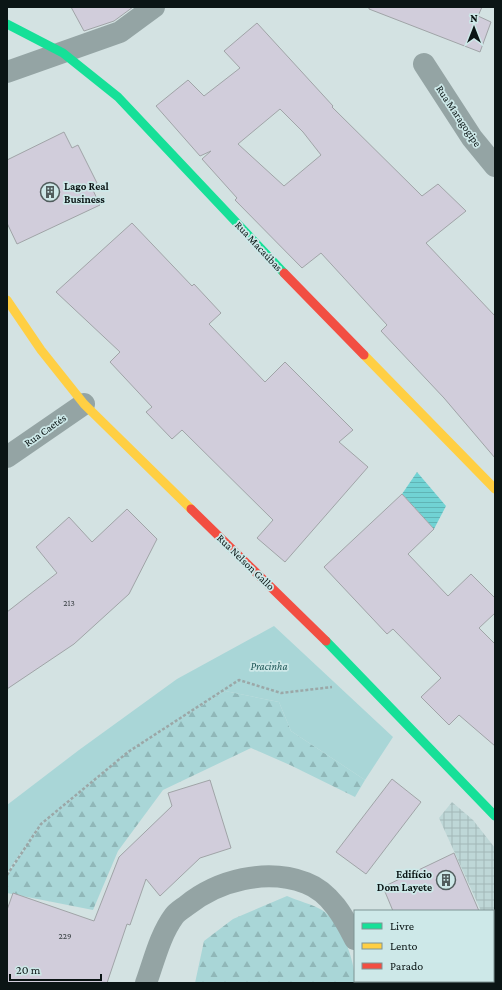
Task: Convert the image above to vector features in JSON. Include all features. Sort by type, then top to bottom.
[{"type":"street","points":[[7,72],[120,32],[154,7]]},
{"type":"street","name":"Rua Macaúbas","points":[[7,24],[63,53],[118,97],[311,301],[495,489]]},
{"type":"street","name":"Rua Maragogipe","points":[[424,64],[472,138],[495,166]]},
{"type":"street","name":"Rua Nelson Gallo","points":[[7,300],[40,350],[84,404],[327,642],[477,795],[495,816]]},
{"type":"street","name":"Rua Caetés","points":[[7,457],[84,404]]},
{"type":"street","points":[[146,983],[159,946],[175,916],[196,897],[219,885],[248,878],[278,878],[306,883],[330,899],[348,924],[354,937]]},
{"type":"path","points":[[7,875],[41,824],[128,752],[239,680],[281,693],[338,686]]},
{"type":"shaded area","points":[[452,802],[473,820],[495,848],[494,932],[494,910],[481,910],[439,818]]},
{"type":"green space","name":"Pracinha","points":[[274,626],[393,737],[365,780],[291,731],[279,702],[225,691],[128,752],[41,824],[7,873],[7,805],[79,750],[177,679]]},
{"type":"green space","points":[[225,691],[279,702],[291,731],[365,780],[355,797],[290,765],[251,748],[163,790],[118,851],[93,910],[7,893],[7,875],[41,824],[128,752]]},
{"type":"green space","points":[[287,896],[318,908],[329,916],[341,932],[353,963],[354,982],[362,983],[195,983],[204,941],[233,919]]},
{"type":"water","points":[[417,472],[446,506],[434,529],[402,494]]},
{"type":"building","points":[[71,7],[133,7],[114,21],[84,31]]},
{"type":"building","points":[[369,7],[482,7],[478,16],[491,22],[480,52],[369,9]]},
{"type":"building","points":[[257,23],[333,106],[332,107],[422,196],[438,184],[466,211],[426,243],[495,316],[495,458],[444,398],[381,331],[387,325],[321,253],[302,268],[235,200],[237,198],[202,159],[211,151],[200,156],[156,106],[188,80],[204,96],[240,68],[224,51]],"holes":[[[280,109],[303,132],[321,155],[284,186],[238,144]]]},
{"type":"building","name":"Lago Real Business","points":[[64,132],[72,148],[78,145],[97,183],[91,186],[100,205],[17,244],[7,223],[7,160]]},
{"type":"building","points":[[132,223],[192,286],[194,284],[221,313],[209,324],[265,382],[285,362],[353,430],[339,442],[368,467],[285,562],[257,538],[273,520],[182,430],[172,439],[146,412],[152,407],[110,362],[120,352],[56,292]]},
{"type":"building","points":[[402,494],[434,529],[408,554],[448,596],[471,574],[495,598],[495,613],[479,628],[495,644],[495,746],[459,715],[449,725],[421,697],[441,678],[393,629],[387,634],[324,567]]},
{"type":"building","points":[[127,509],[157,539],[129,594],[74,644],[7,689],[7,612],[57,573],[36,547],[69,517],[92,542]]},
{"type":"building","points":[[392,779],[421,802],[366,874],[336,852]]},
{"type":"building","points":[[210,780],[231,848],[200,858],[160,896],[146,879],[130,925],[127,924],[107,983],[7,983],[7,910],[13,893],[94,921],[119,857],[172,806],[168,793]]},
{"type":"building","name":"Edifício Dom Layete","points":[[454,853],[479,910],[393,910],[383,887]]},
{"type":"traffic: fast","points":[[7,24],[63,53],[118,97],[284,273]]},
{"type":"traffic: fast","points":[[326,641],[495,816]]},
{"type":"traffic: slow","points":[[7,300],[41,350],[84,404],[191,509]]},
{"type":"traffic: slow","points":[[364,355],[495,489]]},
{"type":"traffic: jam","points":[[284,273],[364,355]]},
{"type":"traffic: jam","points":[[191,509],[326,641]]},
{"type":"place","name":"Lago Real Business","points":[[50,192]]},
{"type":"place","name":"Edifício Dom Layete","points":[[446,880]]}]
